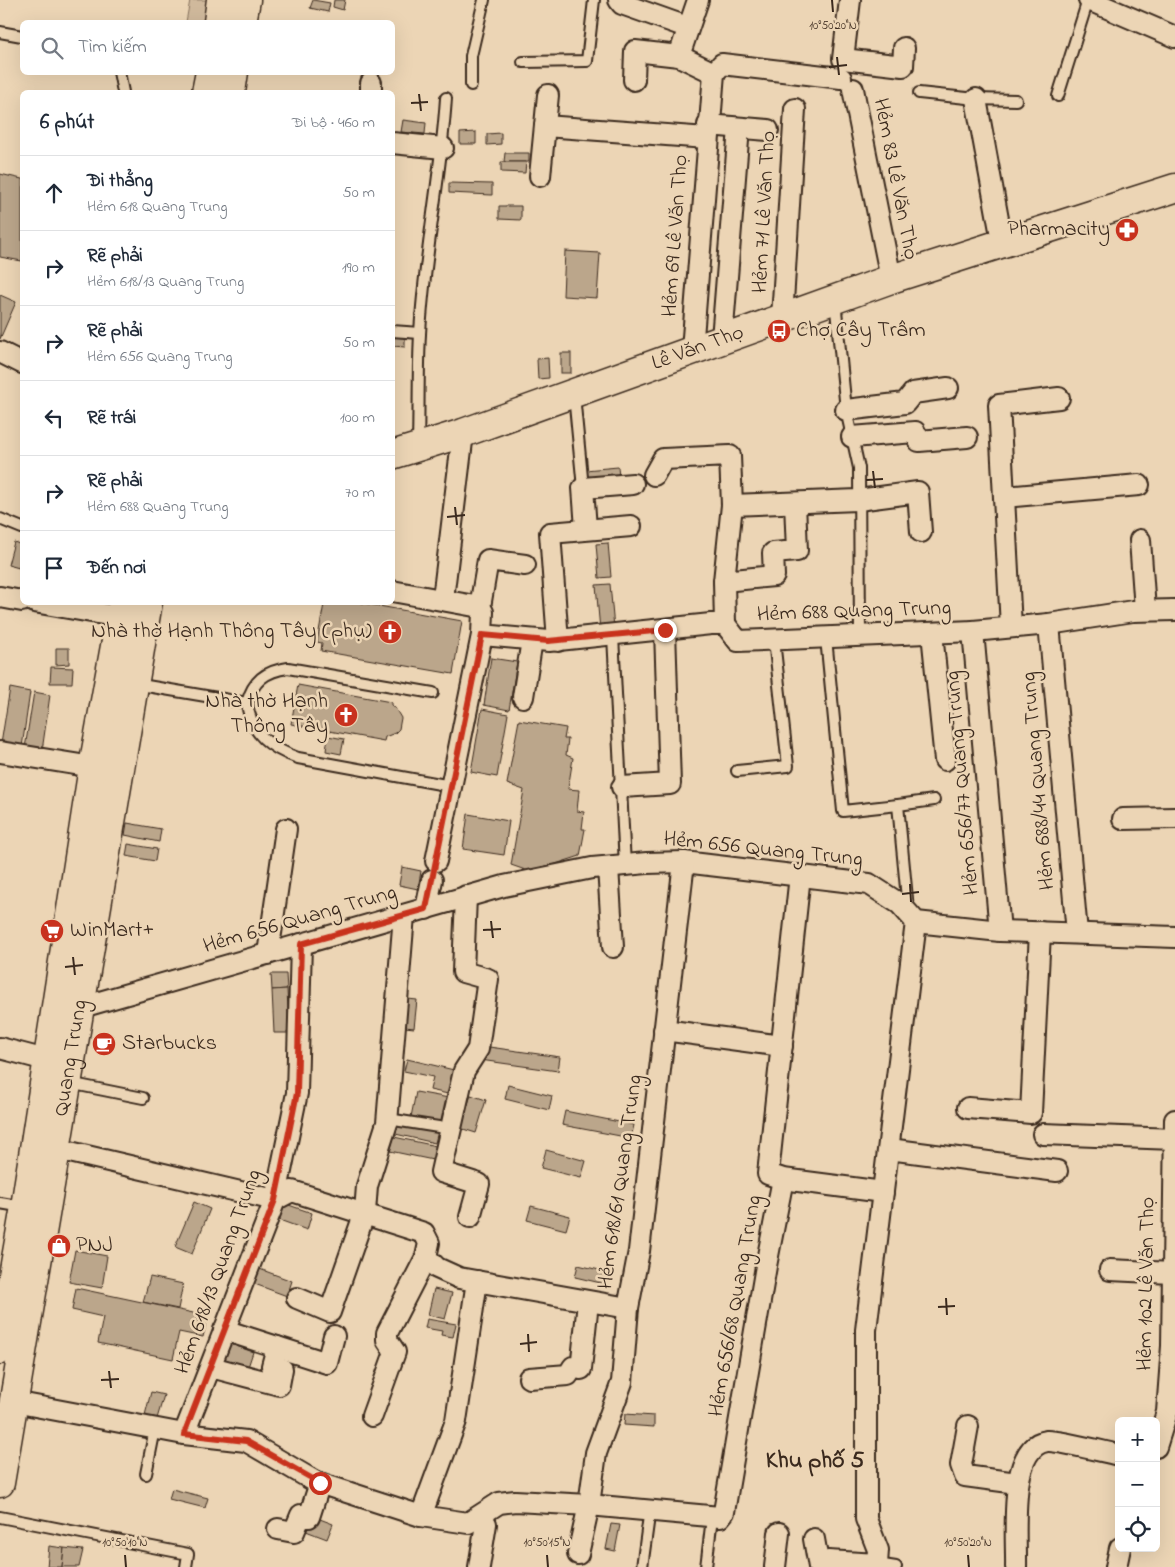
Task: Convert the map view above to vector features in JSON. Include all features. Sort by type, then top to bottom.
[{"type":"main road","points":[[218,20],[222,0]]},
{"type":"main road","points":[[242,20],[246,0]]},
{"type":"main road","points":[[206,90],[209,75]]},
{"type":"main road","points":[[231,90],[234,75]]},
{"type":"main road","name":"Lê Văn Thọ","points":[[395,454],[463,433],[722,339],[1002,241],[1175,188]]},
{"type":"main road","name":"Quang Trung","points":[[0,1483],[14,1402],[24,1206],[57,1149],[147,605]]},
{"type":"main road","name":"Quang Trung","points":[[0,1350],[4,1299],[24,1206],[93,767],[121,610]]},
{"type":"street","points":[[619,0],[622,4],[688,26]]},
{"type":"street","points":[[678,56],[698,0]]},
{"type":"street","name":"Hẻm 83 Lê Văn Thọ","points":[[850,0],[845,75],[891,279]]},
{"type":"street","points":[[1088,0],[1175,37]]},
{"type":"street","points":[[634,80],[635,51],[678,56],[714,73],[722,64],[845,75],[903,66],[904,48]]},
{"type":"street","name":"Hẻm 69 Lê Văn Thọ","points":[[692,350],[714,73]]},
{"type":"street","points":[[540,176],[548,95]]},
{"type":"street","points":[[976,99],[1002,241]]},
{"type":"street","name":"Hẻm 71 Lê Văn Thọ","points":[[782,318],[794,109]]},
{"type":"street","points":[[545,126],[708,131],[739,128],[768,130]]},
{"type":"street","points":[[722,339],[739,128]]},
{"type":"street","points":[[395,143],[442,148]]},
{"type":"street","points":[[0,352],[20,362]]},
{"type":"street","points":[[846,410],[905,403],[913,394],[948,388]]},
{"type":"street","points":[[1011,627],[999,405],[1059,398]]},
{"type":"street","points":[[852,437],[915,432],[919,441],[967,437]]},
{"type":"street","points":[[442,599],[463,433]]},
{"type":"street","points":[[654,475],[663,459],[730,456],[732,505],[724,581],[726,624]]},
{"type":"street","points":[[586,528],[583,488],[633,484]]},
{"type":"street","points":[[1004,497],[1139,485]]},
{"type":"street","points":[[732,505],[858,500],[918,492],[921,532]]},
{"type":"street","points":[[724,581],[774,576],[773,553],[797,551],[795,502]]},
{"type":"street","points":[[558,641],[550,533],[586,528],[631,526]]},
{"type":"street","points":[[1140,540],[1145,610]]},
{"type":"street","points":[[426,909],[482,635],[483,612],[480,607],[488,560],[524,565]]},
{"type":"street","points":[[395,591],[480,607]]},
{"type":"street","points":[[0,597],[20,601]]},
{"type":"street","points":[[67,605],[121,610]]},
{"type":"street","name":"Hẻm 688 Quang Trung","points":[[482,635],[558,641],[726,624],[738,641],[860,637],[973,631],[1049,624],[1145,610],[1175,610]]},
{"type":"street","name":"Hẻm 688/44 Quang Trung","points":[[1049,624],[1077,933]]},
{"type":"street","points":[[622,787],[670,784],[665,630]]},
{"type":"street","name":"Hẻm 656/77 Quang Trung","points":[[973,631],[1000,931]]},
{"type":"street","points":[[932,633],[945,760]]},
{"type":"street","points":[[523,697],[532,640]]},
{"type":"street","points":[[0,752],[93,767]]},
{"type":"street","points":[[1123,819],[1175,818]]},
{"type":"street","points":[[268,954],[286,829]]},
{"type":"street","name":"Hẻm 656 Quang Trung","points":[[82,1007],[466,896],[504,886],[617,866],[684,862],[869,884],[900,904],[912,918]]},
{"type":"street","name":"Hẻm 618/61 Quang Trung","points":[[578,1554],[596,1453],[622,1382],[628,1308],[639,1251],[684,862]]},
{"type":"street","points":[[613,947],[617,866]]},
{"type":"street","name":"Hẻm 656/68 Quang Trung","points":[[712,1518],[720,1517],[724,1512],[766,1266],[783,1179],[768,1174],[800,875]]},
{"type":"street","points":[[466,896],[463,972],[488,979],[478,1049],[464,1071],[442,1172],[479,1184],[470,1216]]},
{"type":"street","points":[[297,1298],[330,1312],[365,1212],[367,1186],[388,1119],[404,915]]},
{"type":"street","points":[[814,1539],[824,1564],[884,1566],[866,1519],[866,1330],[882,1192],[890,1149],[912,918],[1000,931],[1175,937]]},
{"type":"street","points":[[968,1108],[1031,1112],[1040,932]]},
{"type":"street","name":"Hẻm 618/13 Quang Trung","points":[[184,1434],[275,1200],[297,1093],[301,944]]},
{"type":"street","points":[[664,1030],[782,1046]]},
{"type":"street","points":[[0,1048],[46,1060]]},
{"type":"street","points":[[1043,1134],[1175,1129]]},
{"type":"street","name":"Hẻm 102 Lê Văn Thọ","points":[[1160,1438],[1171,1412],[1175,1129]]},
{"type":"street","points":[[57,1149],[275,1200],[292,1191],[365,1212],[424,1233],[429,1243],[426,1257],[388,1333],[386,1340],[395,1352],[372,1416]]},
{"type":"street","points":[[890,1149],[1057,1171]]},
{"type":"street","points":[[783,1179],[882,1192]]},
{"type":"street","points":[[426,1257],[437,1268],[459,1278],[628,1308]]},
{"type":"street","points":[[1110,1270],[1172,1273]]},
{"type":"street","points":[[421,1516],[456,1421],[477,1281]]},
{"type":"street","points":[[529,1378],[568,1375],[573,1367],[581,1368],[588,1302]]},
{"type":"street","points":[[224,1330],[327,1362],[334,1336]]},
{"type":"street","points":[[211,1367],[278,1385],[282,1369],[272,1366],[277,1347]]},
{"type":"street","points":[[14,1402],[184,1434],[246,1441],[320,1483],[421,1516],[468,1523],[479,1518],[499,1502],[515,1501],[650,1509],[712,1518]]},
{"type":"street","points":[[968,1426],[960,1466],[965,1476],[1017,1483]]},
{"type":"street","points":[[1016,1567],[1017,1483],[1025,1459],[1033,1448],[1047,1441],[1115,1454]]},
{"type":"street","points":[[278,1529],[294,1532],[300,1515],[309,1517],[320,1483]]},
{"type":"street","points":[[478,1567],[486,1524],[479,1518]]},
{"type":"street","points":[[775,1567],[780,1533]]},
{"type":"street","points":[[1116,1567],[1119,1552]]},
{"type":"lane","points":[[471,85],[471,56],[484,0]]},
{"type":"lane","points":[[523,62],[587,61],[594,0]]},
{"type":"lane","points":[[1058,96],[1088,0]]},
{"type":"lane","points":[[0,32],[20,36]]},
{"type":"lane","points":[[120,75],[123,90]]},
{"type":"lane","points":[[919,93],[976,99],[1016,100]]},
{"type":"lane","points":[[418,446],[420,333],[436,184],[442,148],[446,98]]},
{"type":"lane","points":[[835,299],[846,410],[859,468],[860,637]]},
{"type":"lane","points":[[395,331],[420,333]]},
{"type":"lane","points":[[574,392],[583,488]]},
{"type":"lane","points":[[0,519],[20,527]]},
{"type":"lane","points":[[613,636],[622,787],[617,866]]},
{"type":"lane","points":[[826,638],[843,811],[934,800]]},
{"type":"lane","points":[[737,771],[788,766],[774,640]]},
{"type":"lane","points":[[433,693],[288,668],[276,670],[258,680],[250,690],[246,703],[253,727],[261,738],[283,753],[298,758],[451,786]]},
{"type":"lane","points":[[134,684],[246,703]]},
{"type":"lane","points":[[898,805],[912,918]]},
{"type":"lane","points":[[68,1083],[143,1098]]},
{"type":"lane","points":[[388,1119],[451,1129]]},
{"type":"lane","points":[[146,1474],[155,1429]]},
{"type":"lane","points":[[642,1567],[650,1509]]},
{"type":"lane","points":[[0,1517],[188,1554],[186,1567]]},
{"type":"lane","points":[[706,1567],[712,1518]]},
{"type":"shaded area","points":[[190,0],[210,0],[206,20],[186,20]]},
{"type":"building","points":[[313,0],[330,3],[328,12],[310,8]]},
{"type":"building","points":[[334,0],[345,0],[343,10],[333,7]]},
{"type":"building","points":[[403,120],[426,123],[425,134],[401,132]]},
{"type":"building","points":[[476,132],[476,144],[460,144],[460,133]]},
{"type":"building","points":[[501,133],[501,144],[487,145],[487,134]]},
{"type":"building","points":[[505,153],[529,153],[529,162],[504,162]]},
{"type":"building","points":[[501,162],[526,162],[525,173],[501,172]]},
{"type":"building","points":[[0,174],[20,179],[20,261],[0,257]]},
{"type":"building","points":[[449,183],[492,184],[492,195],[449,193]]},
{"type":"building","points":[[499,206],[521,206],[521,220],[499,219]]},
{"type":"building","points":[[565,251],[600,253],[597,298],[563,296]]},
{"type":"building","points":[[0,295],[16,302],[0,339]]},
{"type":"building","points":[[395,337],[405,338],[405,347],[395,346]]},
{"type":"building","points":[[561,353],[571,353],[571,373],[561,373]]},
{"type":"building","points":[[548,358],[549,378],[538,379],[537,359]]},
{"type":"building","points":[[618,467],[619,477],[586,481],[585,470]]},
{"type":"building","points":[[14,542],[20,544],[19,568],[8,565]]},
{"type":"building","points":[[608,543],[611,577],[599,578],[596,544]]},
{"type":"building","points":[[610,584],[614,628],[600,630],[596,585]]},
{"type":"building","name":"Nhà thờ Hạnh Thông Tây (phụ)","points":[[324,605],[374,605],[462,621],[453,674],[321,651],[322,643],[317,642]]},
{"type":"building","points":[[56,648],[69,648],[69,664],[56,665]]},
{"type":"building","points":[[491,658],[517,662],[509,710],[484,705]]},
{"type":"building","points":[[51,667],[73,668],[72,683],[50,683]]},
{"type":"building","name":"Nhà thờ Hạnh Thông Tây","points":[[298,685],[391,702],[391,705],[401,718],[399,729],[385,737],[384,741],[291,724]]},
{"type":"building","points":[[10,688],[30,692],[22,747],[1,744]]},
{"type":"building","points":[[34,692],[50,695],[42,751],[25,748]]},
{"type":"building","points":[[482,709],[508,714],[497,777],[471,772]]},
{"type":"building","points":[[519,720],[566,728],[564,739],[568,739],[566,755],[573,758],[568,789],[579,790],[577,811],[584,812],[582,829],[585,829],[580,856],[531,872],[511,865],[524,790],[507,784]]},
{"type":"building","points":[[328,736],[344,739],[341,754],[326,751]]},
{"type":"building","points":[[468,814],[509,821],[504,855],[463,849]]},
{"type":"building","points":[[127,823],[161,829],[159,842],[125,835]]},
{"type":"building","points":[[128,844],[157,849],[155,861],[126,856]]},
{"type":"building","points":[[402,867],[421,871],[418,889],[399,885]]},
{"type":"building","points":[[271,974],[286,974],[287,989],[272,990]]},
{"type":"building","points":[[287,989],[289,1033],[274,1033],[272,990]]},
{"type":"building","points":[[399,998],[417,1000],[414,1028],[396,1026]]},
{"type":"building","points":[[482,1046],[560,1057],[558,1071],[480,1060]]},
{"type":"building","points":[[407,1059],[454,1070],[448,1094],[430,1090],[433,1077],[404,1071]]},
{"type":"building","points":[[508,1085],[552,1096],[549,1110],[505,1099]]},
{"type":"building","points":[[416,1092],[449,1098],[444,1124],[411,1117]]},
{"type":"building","points":[[471,1095],[486,1100],[476,1133],[460,1128]]},
{"type":"building","points":[[565,1111],[634,1125],[631,1138],[562,1125]]},
{"type":"building","points":[[394,1121],[438,1131],[435,1143],[391,1133]]},
{"type":"building","points":[[394,1137],[436,1146],[433,1160],[390,1151]]},
{"type":"building","points":[[546,1150],[586,1161],[581,1178],[541,1168]]},
{"type":"building","points":[[277,1201],[312,1213],[307,1230],[271,1217]]},
{"type":"building","points":[[194,1202],[210,1209],[192,1254],[175,1247]]},
{"type":"building","points":[[531,1206],[570,1216],[566,1230],[527,1220]]},
{"type":"building","points":[[75,1250],[107,1256],[102,1288],[69,1282]]},
{"type":"building","points":[[578,1265],[608,1272],[605,1284],[575,1277]]},
{"type":"building","points":[[257,1268],[292,1281],[287,1296],[252,1283]]},
{"type":"building","points":[[150,1277],[183,1284],[178,1309],[143,1302]]},
{"type":"building","points":[[76,1288],[198,1314],[196,1321],[206,1324],[203,1337],[179,1332],[173,1359],[98,1343],[103,1317],[72,1310]]},
{"type":"building","points":[[434,1289],[452,1293],[445,1319],[428,1315]]},
{"type":"building","points":[[427,1319],[456,1324],[453,1337],[441,1335],[442,1331],[425,1328]]},
{"type":"building","points":[[228,1343],[253,1352],[248,1367],[222,1358]]},
{"type":"building","points":[[151,1392],[164,1395],[156,1422],[144,1419]]},
{"type":"building","points":[[625,1414],[654,1416],[654,1427],[624,1425]]},
{"type":"building","points":[[172,1489],[208,1498],[205,1508],[169,1499]]},
{"type":"building","points":[[312,1516],[333,1524],[327,1539],[306,1531]]},
{"type":"building","points":[[611,1524],[620,1525],[615,1551],[606,1549]]},
{"type":"building","points":[[49,1546],[64,1548],[62,1567],[47,1567]]},
{"type":"building","points":[[64,1548],[83,1550],[79,1567],[62,1567]]},
{"type":"place","name":"Pharmacity","points":[[1127,230]]},
{"type":"place","name":"Chợ Cây Trâm","points":[[779,331]]},
{"type":"place","name":"Nhà thờ Hạnh Thông Tây (phụ)","points":[[390,632]]},
{"type":"place","name":"Nhà thờ Hạnh Thông Tây","points":[[346,715]]},
{"type":"place","name":"WinMart+","points":[[52,931]]},
{"type":"place","name":"Starbucks","points":[[104,1044]]},
{"type":"place","name":"PNJ","points":[[59,1246]]},
{"type":"district","name":"Khu phố 5","points":[[815,1461]]},
{"type":"route","points":[[320,1483],[246,1441],[184,1434],[275,1200],[297,1093],[301,944],[426,909],[482,635],[548,641],[665,630]]}]
